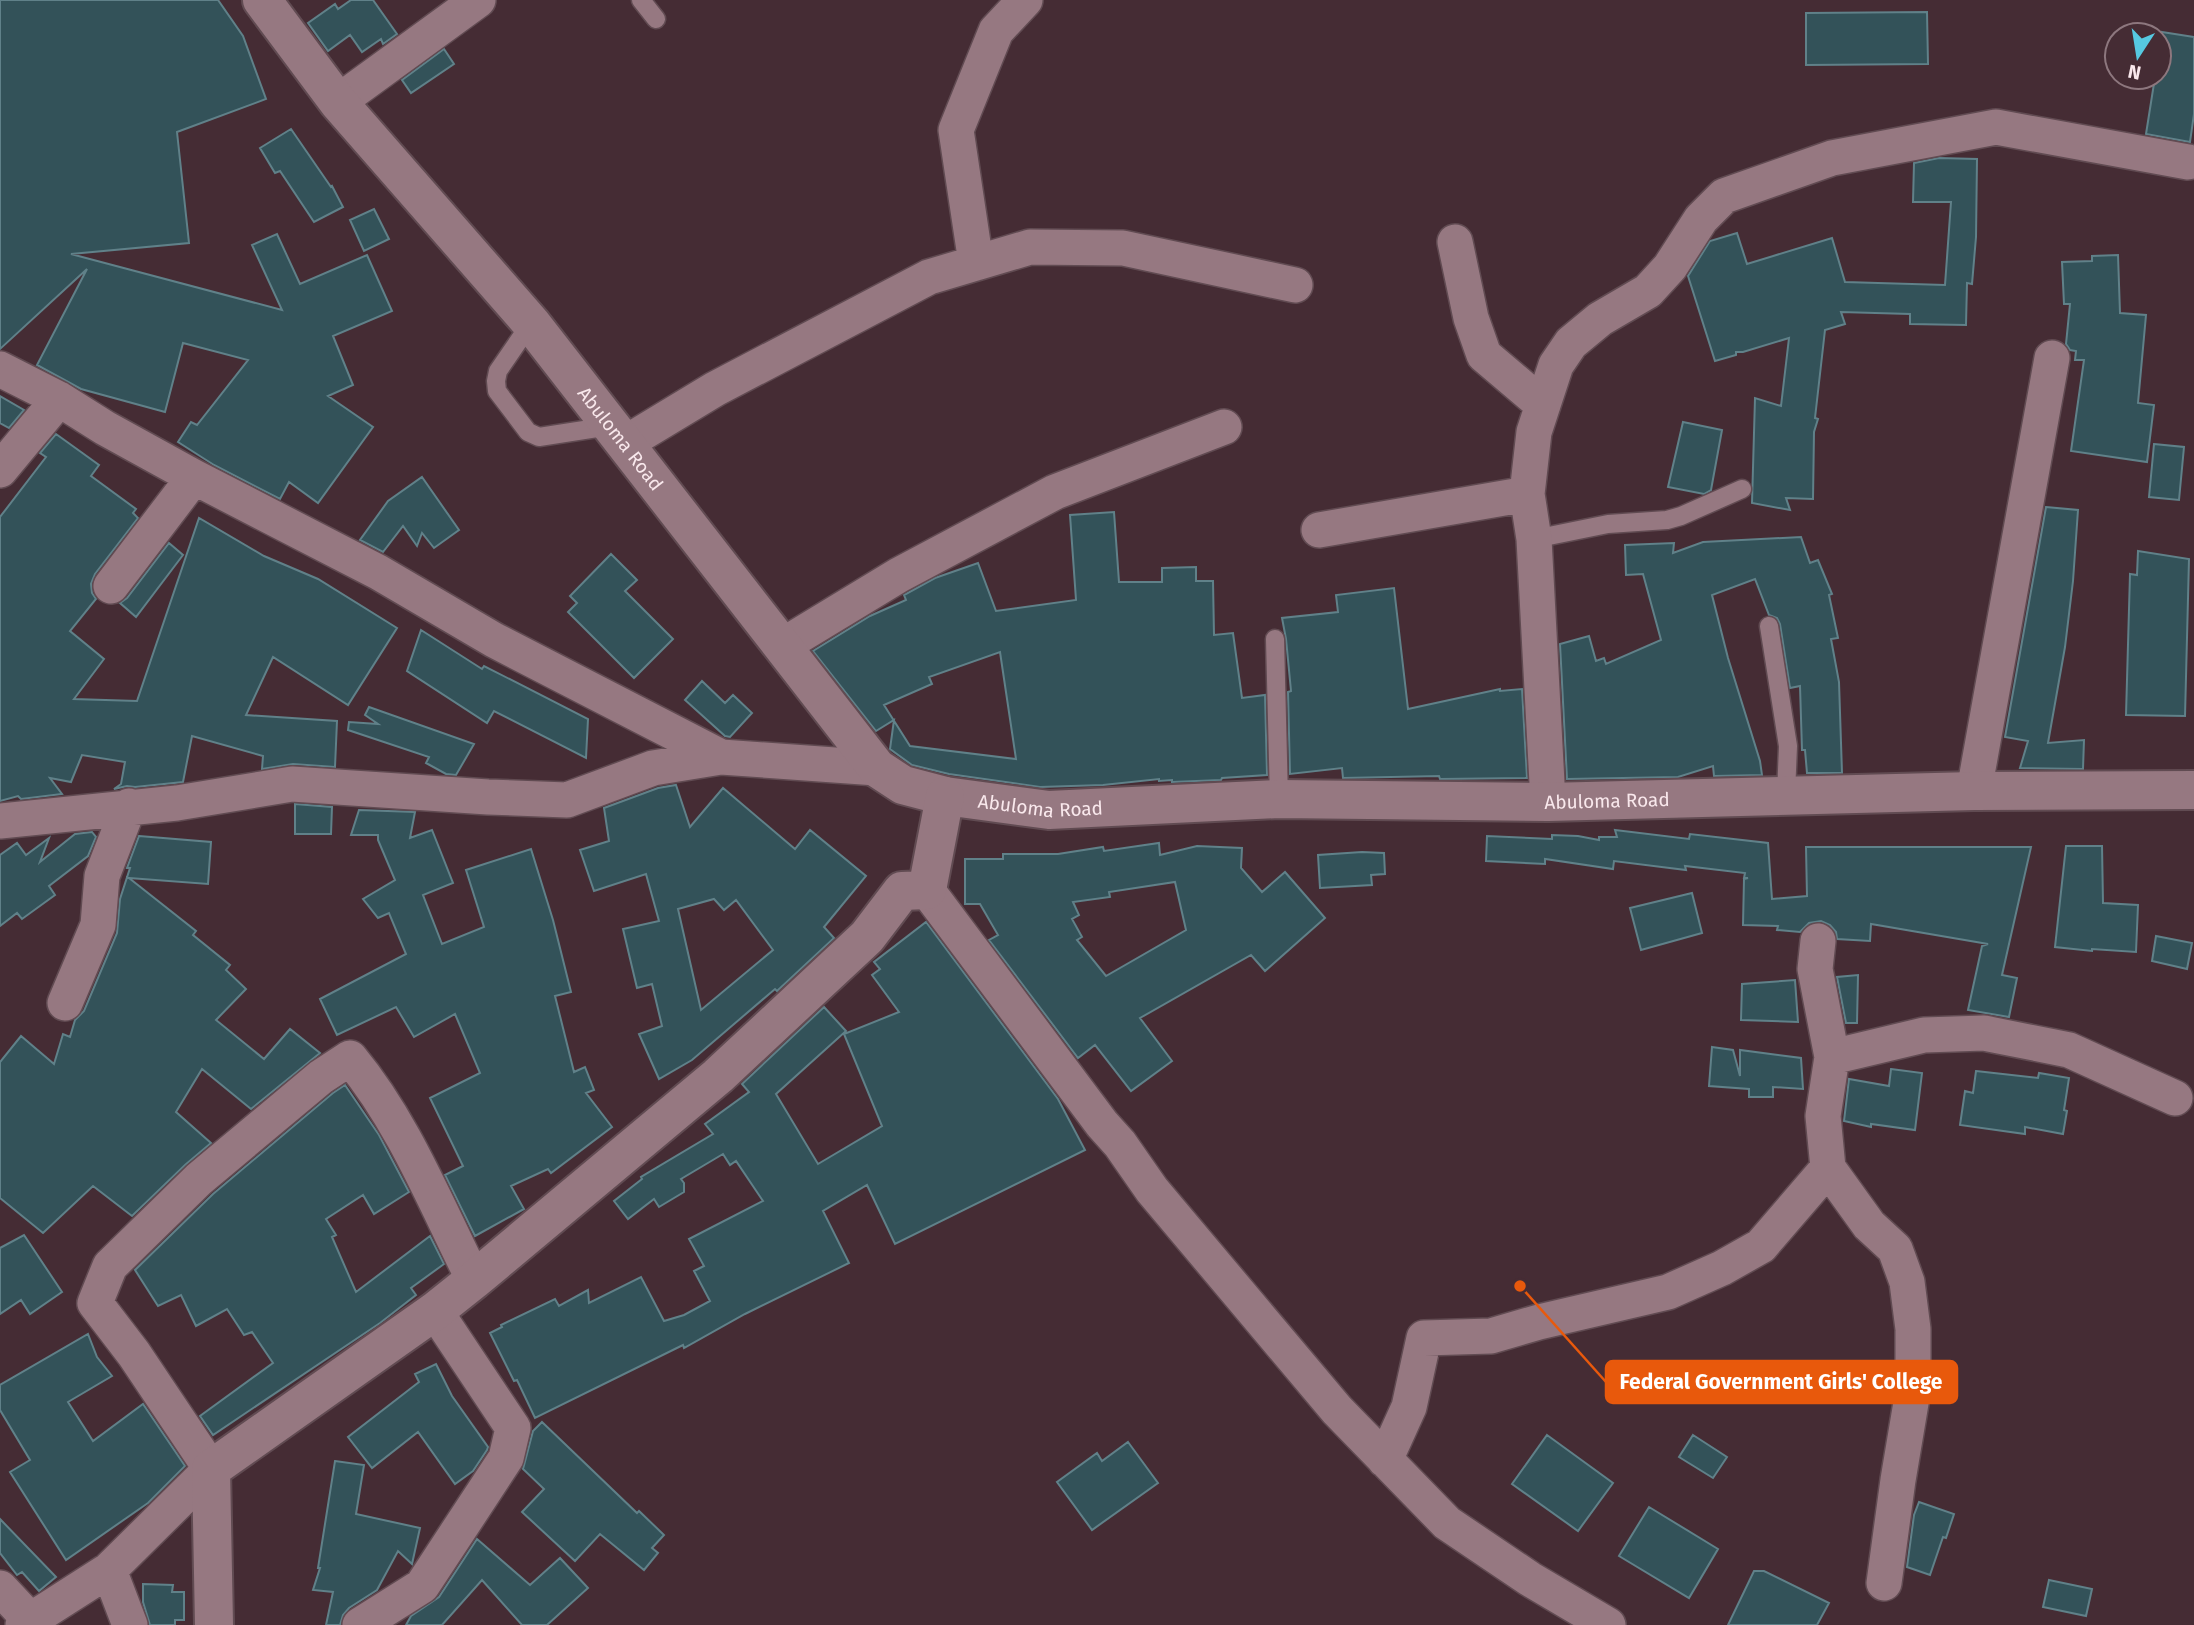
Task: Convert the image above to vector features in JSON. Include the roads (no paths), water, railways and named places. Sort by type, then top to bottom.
[{"type":"street","name":"Abuloma Road","points":[[262,0],[338,102],[531,323],[877,768],[903,785],[945,796],[1049,810],[1279,799],[1548,802],[1786,794],[2194,790]]},
{"type":"street","points":[[338,102],[478,0]]},
{"type":"street","points":[[976,263],[956,130],[996,31],[1025,0]]},
{"type":"street","points":[[1548,802],[1534,539],[1527,494],[1534,432],[1556,365],[1571,342],[1600,319],[1648,291],[1670,267],[1701,219],[1724,196],[1832,158],[1996,127],[2188,162]]},
{"type":"street","points":[[1455,242],[1471,318],[1484,355],[1543,405]]},
{"type":"street","points":[[617,435],[715,388],[929,277],[1030,247],[1124,248],[1295,285]]},
{"type":"street","points":[[1974,791],[2052,358]]},
{"type":"street","points":[[0,369],[60,399],[105,428],[194,477],[378,572],[494,640],[721,757]]},
{"type":"street","points":[[0,470],[60,399]]},
{"type":"street","points":[[782,646],[899,575],[1055,492],[1224,428]]},
{"type":"street","points":[[111,586],[194,477]]},
{"type":"street","points":[[1319,530],[1527,494]]},
{"type":"street","points":[[0,821],[177,803],[292,784],[567,800],[653,768],[721,757],[877,768]]},
{"type":"street","points":[[945,796],[927,890],[1102,1124],[1120,1143],[1152,1190],[1338,1410],[1447,1523],[1530,1579],[1608,1625]]},
{"type":"street","points":[[65,1003],[98,925],[102,876],[129,806]]},
{"type":"street","points":[[0,1588],[27,1623],[109,1570],[211,1469],[435,1311],[718,1076],[867,937],[902,891],[927,890]]},
{"type":"street","points":[[1818,941],[1815,969],[1832,1057],[1823,1116],[1828,1168],[1869,1225],[1895,1249],[1907,1282],[1913,1329],[1913,1391],[1884,1583]]},
{"type":"street","points":[[1832,1057],[1924,1035],[1984,1033],[2069,1050],[2175,1098]]},
{"type":"street","points":[[214,1625],[211,1469],[134,1354],[95,1303],[110,1266],[199,1179],[321,1077],[350,1058],[397,1125],[474,1280]]},
{"type":"street","points":[[1385,1460],[1409,1407],[1424,1338],[1491,1336],[1668,1292],[1722,1268],[1761,1246],[1828,1168]]},
{"type":"street","points":[[360,1625],[422,1586],[506,1458],[513,1428],[435,1311]]},
{"type":"street","points":[[109,1570],[130,1625]]},
{"type":"lane","points":[[640,0],[656,19]]},
{"type":"lane","points":[[531,323],[498,371],[496,381],[497,391],[528,432],[539,437],[617,435]]},
{"type":"lane","points":[[1534,539],[1608,524],[1667,520],[1742,489]]},
{"type":"lane","points":[[1769,626],[1788,746],[1786,794]]},
{"type":"lane","points":[[1275,639],[1279,799]]},
{"type":"place","name":"Federal Government Girls' College","points":[[1520,1286]]}]
